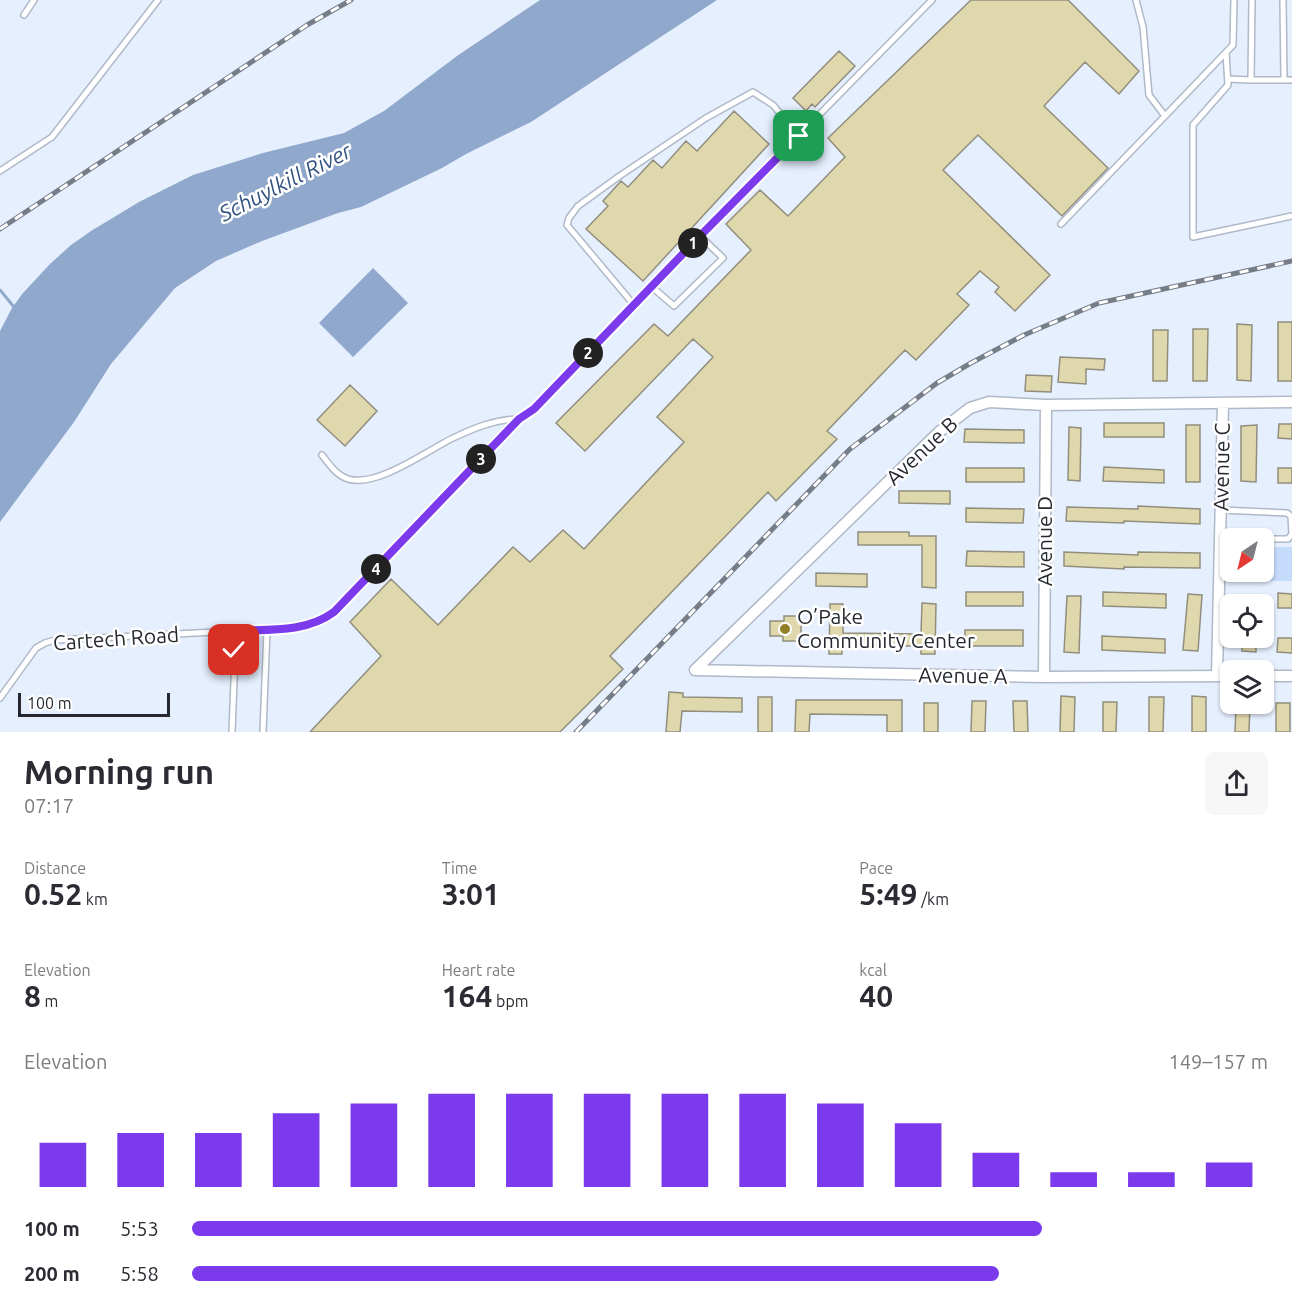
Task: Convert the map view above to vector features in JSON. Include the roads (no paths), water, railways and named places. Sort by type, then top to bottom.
[{"type":"street","name":"Avenue B","points":[[696,670],[939,432],[970,408],[989,402],[1046,405],[1292,402]]},
{"type":"street","name":"Avenue C","points":[[1223,403],[1221,510],[1223,528]]},
{"type":"street","name":"Avenue D","points":[[1044,677],[1046,405]]},
{"type":"street","name":"Avenue C","points":[[1218,676],[1223,582]]},
{"type":"street","name":"Avenue A","points":[[696,670],[1044,677],[1218,676]]},
{"type":"street","points":[[1274,676],[1292,676]]},
{"type":"lane","points":[[24,15],[34,0]]},
{"type":"lane","points":[[0,171],[52,137],[158,0]]},
{"type":"lane","name":"Cartech Road","points":[[0,698],[36,648],[55,640],[299,628],[320,621],[334,612],[519,419],[534,409],[932,0]]},
{"type":"lane","points":[[1136,0],[1143,27],[1149,95],[1165,116]]},
{"type":"lane","points":[[1061,224],[1233,45],[1234,0]]},
{"type":"lane","points":[[1251,80],[1252,0]]},
{"type":"lane","points":[[1283,0],[1284,80]]},
{"type":"lane","points":[[1226,53],[1228,85],[1193,125],[1192,237],[1292,216]]},
{"type":"lane","points":[[1227,80],[1292,80]]},
{"type":"lane","points":[[634,305],[567,225],[578,206],[706,118],[753,92],[773,105],[799,136]]},
{"type":"lane","points":[[652,287],[674,306],[723,258],[700,236]]},
{"type":"lane","points":[[322,455],[333,469],[347,479],[368,479],[388,473],[454,438],[490,423],[505,419],[519,419]]},
{"type":"lane","points":[[1221,510],[1289,511],[1292,534],[1288,539],[1274,539]]},
{"type":"lane","points":[[263,732],[267,629]]},
{"type":"lane","points":[[230,631],[235,655],[232,732]]},
{"type":"water","name":"Schuylkill River","points":[[540,0],[717,0],[531,122],[361,207],[262,241],[216,261],[175,288],[111,364],[74,422],[0,522],[0,331],[23,293],[50,264],[91,231],[139,202],[193,175],[263,153],[344,133],[384,111],[457,56]]},
{"type":"water","points":[[373,268],[408,303],[353,357],[319,323]]},
{"type":"waterway","points":[[0,290],[14,307]]},
{"type":"railway","points":[[0,229],[307,25],[351,0]]},
{"type":"railway","points":[[576,732],[850,449],[937,383],[1024,335],[1099,303],[1292,261]]},
{"type":"place","name":"O’Pake Community Center","points":[[785,629]]}]
